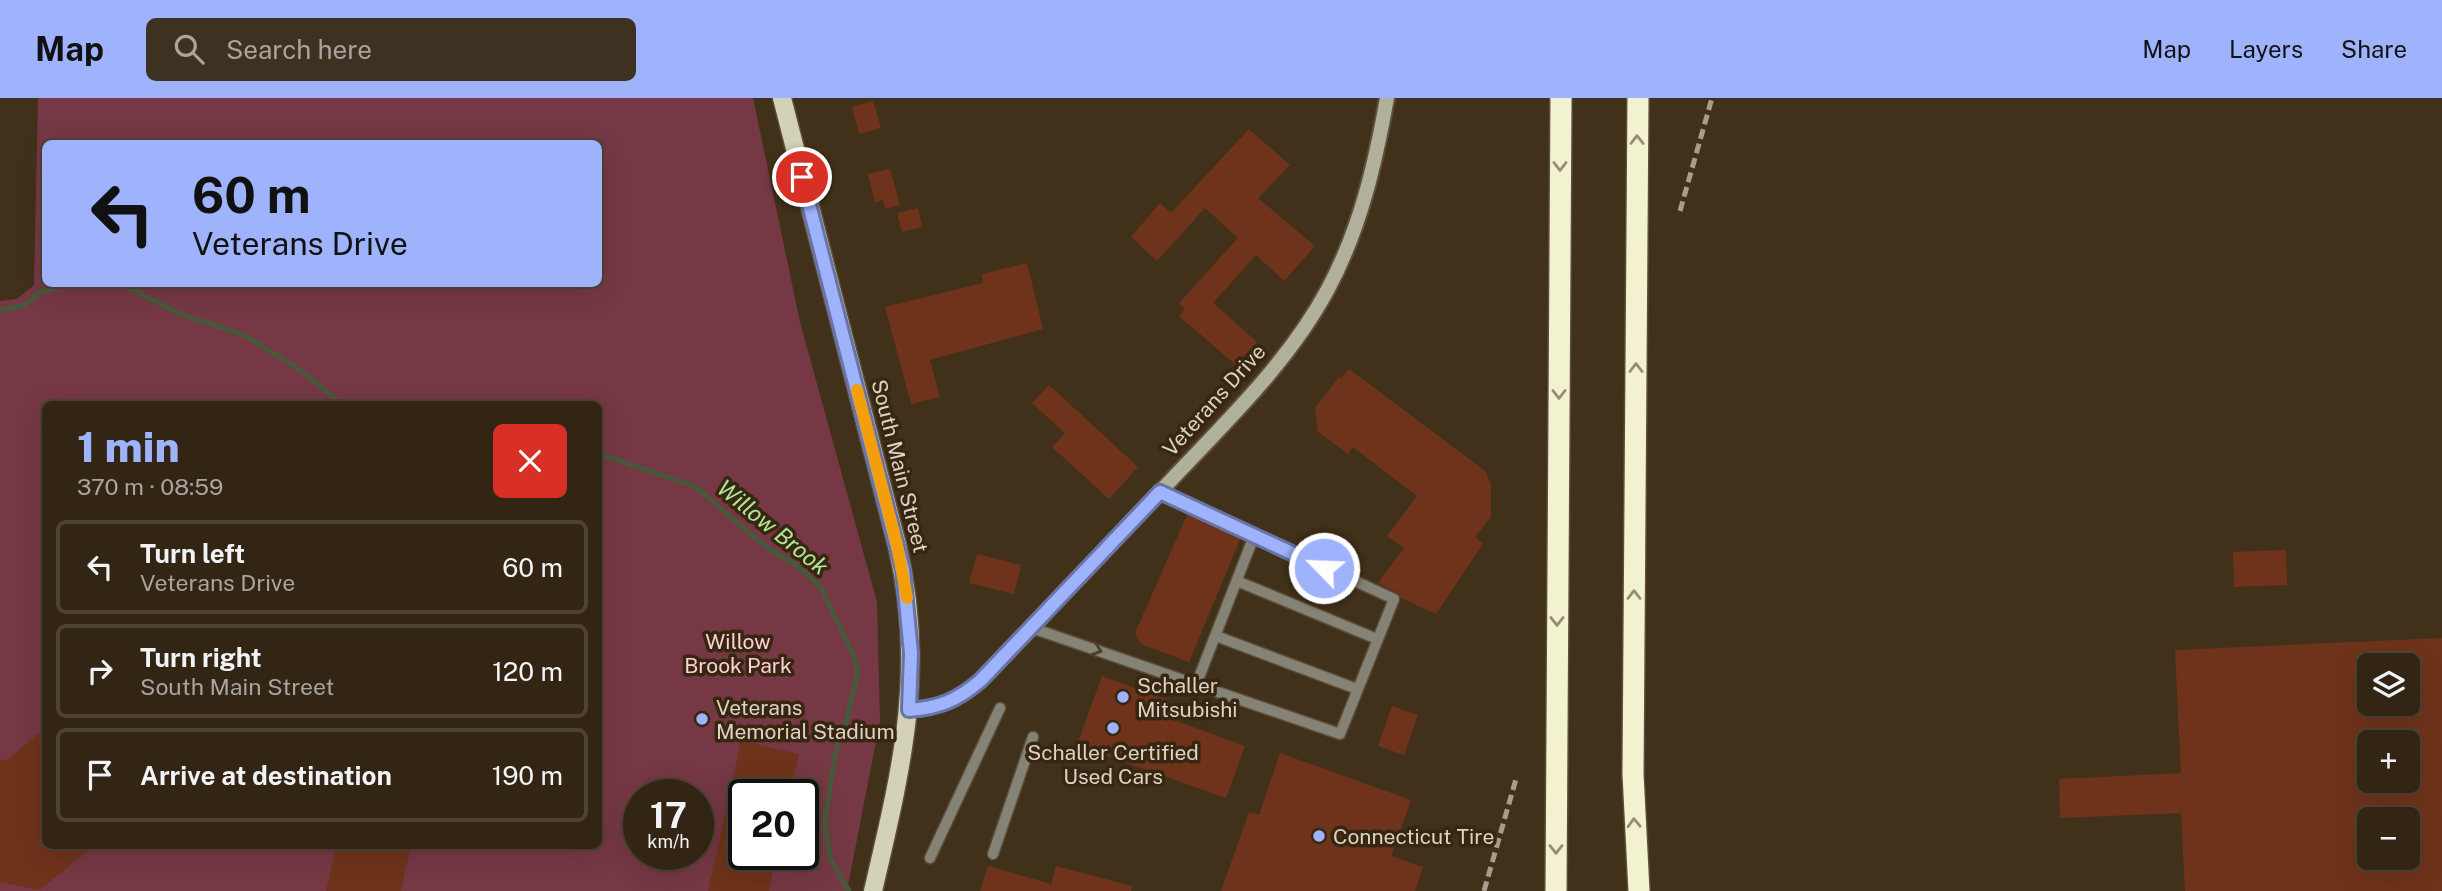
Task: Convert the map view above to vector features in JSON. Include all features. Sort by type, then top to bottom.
[{"type":"highway","points":[[1556,891],[1561,98]]},
{"type":"highway","points":[[1637,98],[1633,795],[1639,891]]},
{"type":"main road","name":"South Main Street","points":[[782,98],[903,570],[911,653],[909,710],[873,891]]},
{"type":"street","name":"Veterans Drive","points":[[909,710],[930,709],[965,694],[1032,628],[1160,492],[1265,378],[1294,341],[1327,291],[1357,225],[1365,202],[1387,98]]},
{"type":"lane","points":[[1032,628],[1340,734],[1394,599],[1160,492]]},
{"type":"lane","points":[[1196,685],[1254,536]]},
{"type":"lane","points":[[1237,581],[1377,639]]},
{"type":"lane","points":[[1216,636],[1357,689]]},
{"type":"lane","points":[[930,858],[1000,708]]},
{"type":"lane","points":[[993,854],[1033,737]]},
{"type":"green space","name":"Willow Brook Park","points":[[38,98],[753,98],[800,322],[877,602],[880,721],[847,891],[0,891],[0,301],[17,299],[34,285]]},
{"type":"building","points":[[873,101],[881,128],[859,134],[852,107]]},
{"type":"building","points":[[1249,129],[1290,165],[1258,198],[1315,246],[1284,281],[1256,255],[1213,303],[1257,342],[1236,365],[1179,316],[1185,309],[1179,303],[1238,238],[1205,208],[1157,261],[1131,237],[1160,203],[1171,213]]},
{"type":"building","points":[[890,169],[900,205],[885,209],[883,200],[875,202],[868,174]]},
{"type":"building","points":[[918,208],[922,227],[902,232],[897,213]]},
{"type":"building","points":[[1027,263],[1043,329],[930,360],[940,397],[911,404],[885,307],[983,283],[982,274]]},
{"type":"building","points":[[1349,369],[1485,471],[1491,484],[1491,517],[1475,537],[1483,544],[1436,614],[1401,598],[1397,592],[1378,583],[1404,548],[1387,536],[1417,496],[1353,447],[1348,454],[1318,432],[1315,408],[1339,377]]},
{"type":"building","points":[[1049,385],[1138,467],[1109,499],[1052,447],[1065,433],[1032,403]]},
{"type":"building","points":[[1188,513],[1241,537],[1189,662],[1141,644],[1135,633]]},
{"type":"building","points":[[2286,550],[2287,585],[2234,587],[2233,552]]},
{"type":"building","points":[[977,554],[1021,565],[1014,594],[969,583]]},
{"type":"building","points":[[2442,638],[2442,891],[2185,891],[2181,813],[2060,818],[2059,779],[2181,773],[2175,650]]},
{"type":"building","points":[[1102,676],[1168,700],[1163,716],[1245,746],[1226,798],[1077,745]]},
{"type":"building","points":[[1392,706],[1418,715],[1404,755],[1378,746]]},
{"type":"building","points":[[42,730],[42,849],[90,849],[40,890],[0,882],[0,759],[6,761]]},
{"type":"building","points":[[741,741],[799,754],[793,779],[733,779]]},
{"type":"building","name":"Connecticut Tire","points":[[1280,753],[1411,800],[1391,856],[1423,867],[1415,891],[1221,891],[1249,812],[1259,815]]},
{"type":"building","points":[[728,800],[728,870],[774,870],[769,891],[708,891]]},
{"type":"building","points":[[336,849],[410,849],[401,891],[326,891]]},
{"type":"building","points":[[988,866],[1051,884],[1056,866],[1132,886],[1131,891],[980,891]]},
{"type":"waterway","name":"Willow Brook","points":[[0,310],[25,305],[39,293],[58,287]]},
{"type":"waterway","name":"Willow Brook","points":[[128,287],[178,313],[246,336],[300,370],[338,401]]},
{"type":"waterway","name":"Willow Brook","points":[[602,457],[696,487],[769,549],[796,565],[821,587],[853,655],[858,672],[835,755],[825,822],[830,858],[849,891]]},
{"type":"railway","points":[[1680,211],[1712,98]]},
{"type":"railway","points":[[1484,891],[1516,779]]},
{"type":"slow traffic","points":[[857,390],[897,545],[907,598]]},
{"type":"place","name":"Schaller Mitsubishi","points":[[1123,697]]},
{"type":"place","name":"Veterans Memorial Stadium","points":[[702,719]]},
{"type":"place","name":"Schaller Certified Used Cars","points":[[1113,728]]},
{"type":"place","name":"Connecticut Tire","points":[[1319,836]]},
{"type":"route","points":[[802,177],[903,570],[911,653],[909,710],[930,709],[965,694],[1032,628],[1160,492],[1324,568]]}]
